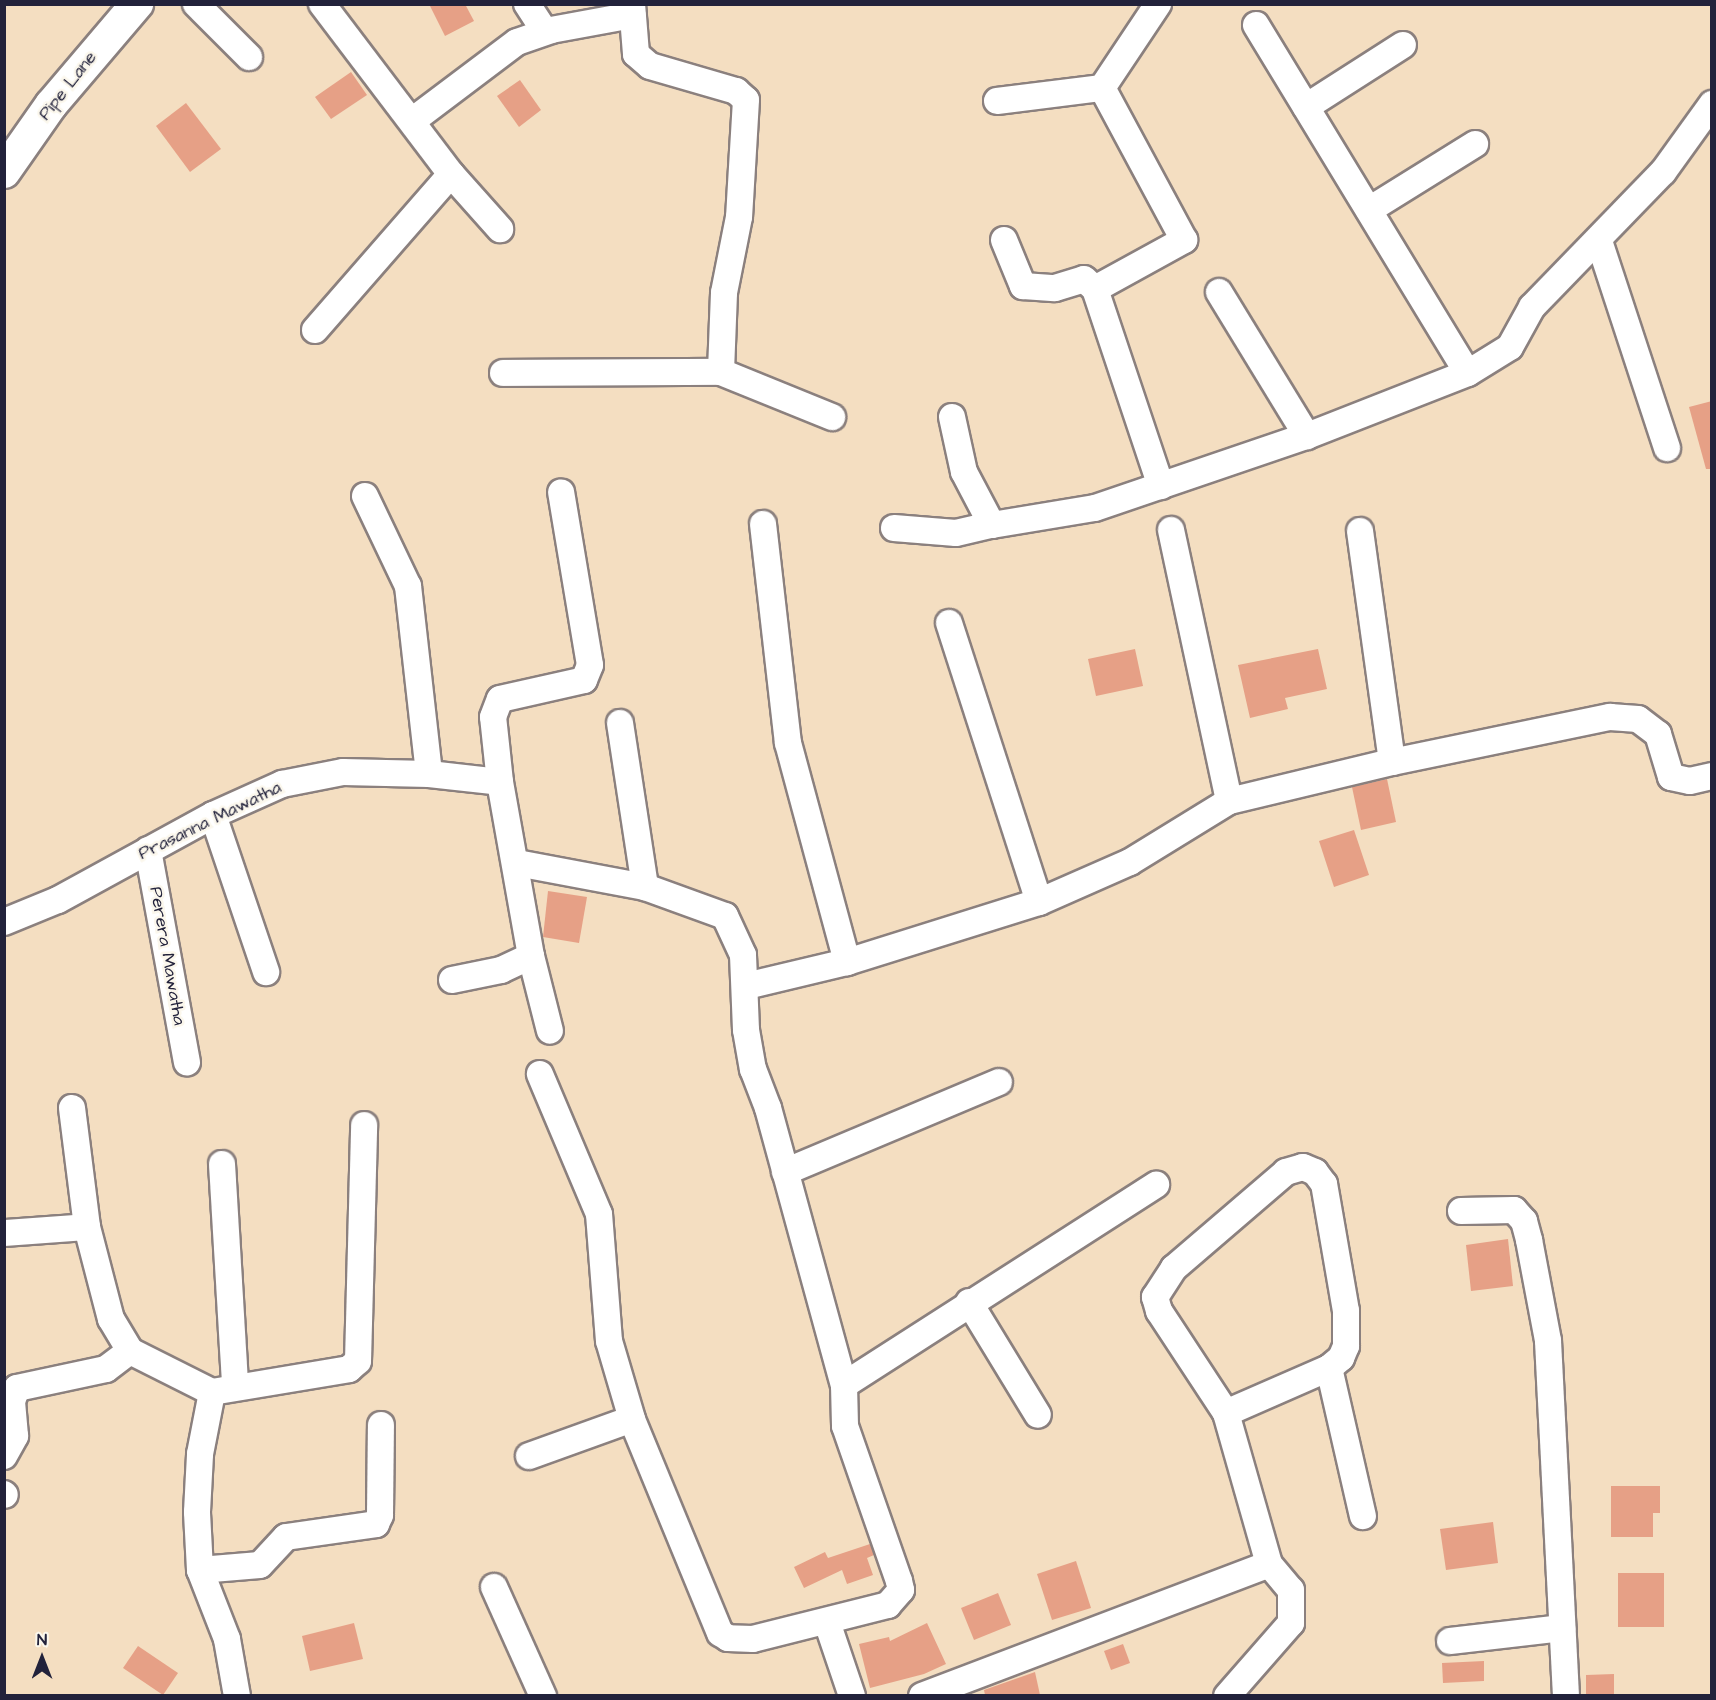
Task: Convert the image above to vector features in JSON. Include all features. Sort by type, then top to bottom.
[{"type":"street","name":"Pipe Lane","points":[[4,172],[51,105],[137,4]]},
{"type":"street","points":[[196,4],[249,57]]},
{"type":"street","points":[[322,4],[451,174],[500,229]]},
{"type":"street","points":[[527,4],[545,33]]},
{"type":"street","points":[[997,101],[1102,88],[1158,4]]},
{"type":"street","points":[[412,121],[517,42],[633,10],[636,54],[650,66],[736,91],[746,100],[739,217],[724,293],[721,372]]},
{"type":"street","points":[[1256,25],[1468,373]]},
{"type":"street","points":[[1306,107],[1403,45]]},
{"type":"street","points":[[1095,289],[1184,240],[1102,88]]},
{"type":"street","points":[[894,528],[956,533],[1095,508],[1307,436],[1468,373],[1510,347],[1532,307],[1599,241],[1663,172],[1712,104]]},
{"type":"street","points":[[1369,210],[1475,144]]},
{"type":"street","points":[[315,330],[451,174]]},
{"type":"street","points":[[1004,240],[1023,286],[1055,288],[1084,279],[1095,289],[1161,486]]},
{"type":"street","points":[[1599,241],[1667,448]]},
{"type":"street","points":[[1219,292],[1307,436]]},
{"type":"street","points":[[503,374],[721,372],[832,417]]},
{"type":"street","points":[[952,417],[964,472],[992,525]]},
{"type":"street","points":[[550,1031],[531,956],[518,863],[500,782],[493,717],[500,699],[584,680],[590,665],[561,492]]},
{"type":"street","points":[[365,496],[408,586],[429,774]]},
{"type":"street","points":[[764,525],[788,743],[847,962]]},
{"type":"street","points":[[1171,530],[1229,801]]},
{"type":"street","points":[[1360,531],[1392,762]]},
{"type":"street","points":[[950,623],[1039,902]]},
{"type":"street","points":[[746,986],[847,962],[1039,902],[1130,862],[1229,801],[1392,762],[1610,717],[1638,719],[1658,734],[1671,777],[1690,781],[1712,776]]},
{"type":"street","points":[[620,723],[645,887]]},
{"type":"street","name":"Prasanna Mawatha","points":[[4,922],[58,900],[213,815],[282,784],[343,772],[429,774],[500,782]]},
{"type":"street","points":[[213,815],[266,972]]},
{"type":"street","name":"Perera Mawatha","points":[[148,850],[187,1062]]},
{"type":"street","points":[[518,863],[645,887],[725,916],[743,955],[746,1030],[753,1069],[785,1173],[844,1385],[845,1426],[854,1460],[901,1590],[888,1605],[828,1622],[753,1639],[728,1638],[720,1633],[632,1419],[609,1341],[599,1214],[540,1074]]},
{"type":"street","points":[[452,980],[501,970],[531,956]]},
{"type":"street","points":[[785,1173],[999,1082]]},
{"type":"street","points":[[72,1108],[87,1227],[111,1319],[129,1351],[223,1389],[349,1369],[358,1361],[364,1125]]},
{"type":"street","points":[[222,1164],[223,1389],[200,1454],[197,1512],[200,1570],[228,1639],[237,1695]]},
{"type":"street","points":[[1226,1413],[1329,1368],[1341,1358],[1346,1346],[1346,1311],[1324,1184],[1315,1173],[1303,1167],[1286,1172],[1174,1268],[1155,1297],[1159,1311],[1226,1413],[1269,1564],[1291,1590],[1291,1623],[1227,1695]]},
{"type":"street","points":[[844,1385],[969,1302],[1156,1185]]},
{"type":"street","points":[[1461,1211],[1514,1210],[1524,1221],[1529,1240],[1548,1341],[1566,1695]]},
{"type":"street","points":[[4,1233],[87,1227]]},
{"type":"street","points":[[969,1302],[1038,1415]]},
{"type":"street","points":[[4,1456],[15,1436],[12,1401],[16,1388],[106,1369],[129,1351]]},
{"type":"street","points":[[1329,1368],[1364,1516]]},
{"type":"street","points":[[529,1456],[632,1419]]},
{"type":"street","points":[[200,1570],[260,1565],[286,1537],[376,1524],[380,1515],[381,1425]]},
{"type":"street","points":[[922,1695],[1269,1564]]},
{"type":"street","points":[[494,1587],[543,1695]]},
{"type":"street","points":[[828,1622],[852,1695]]},
{"type":"street","points":[[1450,1641],[1562,1628]]},
{"type":"building","points":[[429,4],[465,4],[474,21],[445,36]]},
{"type":"building","points":[[351,72],[367,95],[331,119],[315,97]]},
{"type":"building","points":[[520,80],[541,110],[519,127],[497,96]]},
{"type":"building","points":[[186,103],[221,149],[190,172],[156,126]]},
{"type":"building","points":[[1712,401],[1712,469],[1706,469],[1689,407]]},
{"type":"building","points":[[1135,649],[1143,686],[1096,696],[1088,659]]},
{"type":"building","points":[[1318,649],[1327,689],[1285,698],[1288,709],[1250,718],[1238,665]]},
{"type":"building","points":[[1387,779],[1396,822],[1361,830],[1352,787]]},
{"type":"building","points":[[1354,830],[1369,875],[1334,887],[1319,841]]},
{"type":"building","points":[[548,891],[587,897],[579,943],[543,937]]},
{"type":"building","points":[[1508,1239],[1513,1286],[1471,1291],[1466,1245]]},
{"type":"building","points":[[1611,1486],[1660,1486],[1660,1513],[1653,1513],[1653,1537],[1611,1537]]},
{"type":"building","points":[[1493,1522],[1498,1563],[1446,1570],[1440,1529]]},
{"type":"building","points":[[870,1544],[874,1555],[867,1558],[873,1575],[847,1584],[842,1570],[804,1588],[794,1567],[825,1552],[828,1558]]},
{"type":"building","points":[[1076,1561],[1091,1608],[1052,1620],[1037,1574]]},
{"type":"building","points":[[1618,1573],[1664,1573],[1664,1627],[1618,1627]]},
{"type":"building","points":[[998,1593],[1011,1625],[974,1640],[961,1608]]},
{"type":"building","points":[[354,1623],[363,1659],[310,1671],[302,1636]]},
{"type":"building","points":[[927,1623],[946,1664],[924,1674],[870,1688],[859,1644],[889,1637],[890,1641]]},
{"type":"building","points":[[1123,1644],[1130,1663],[1111,1670],[1104,1651]]},
{"type":"building","points":[[138,1646],[178,1673],[163,1695],[123,1668]]},
{"type":"building","points":[[1484,1661],[1484,1681],[1443,1683],[1442,1663]]},
{"type":"building","points":[[1035,1672],[1040,1695],[985,1695],[984,1690]]},
{"type":"building","points":[[1614,1674],[1614,1695],[1586,1695],[1586,1675]]}]
